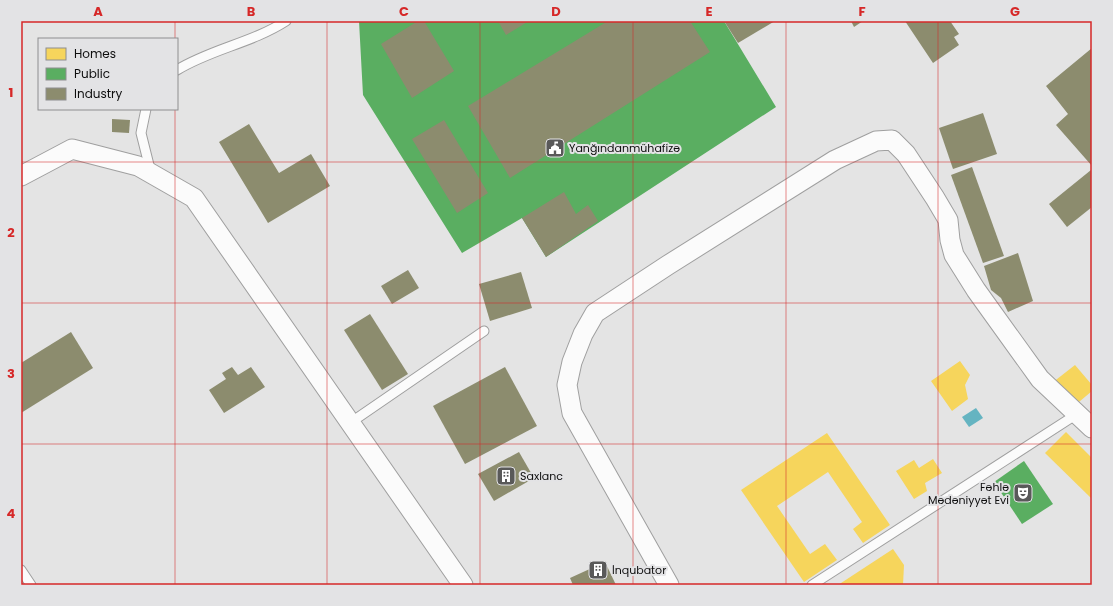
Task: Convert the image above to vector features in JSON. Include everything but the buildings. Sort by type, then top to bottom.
[{"type":"street","points":[[669,585],[572,413],[567,385],[572,362],[583,334],[595,313],[668,265],[835,160],[876,141],[892,140],[906,154],[948,220],[950,240],[954,255],[976,290],[1040,379],[1092,428]]},
{"type":"street","points":[[21,176],[72,149],[138,166],[194,198],[463,585]]},
{"type":"lane","points":[[178,69],[190,62],[247,41],[286,21]]},
{"type":"lane","points":[[146,110],[141,133],[152,174]]},
{"type":"lane","points":[[350,422],[484,331]]},
{"type":"lane","points":[[812,585],[1077,414]]},
{"type":"lane","points":[[21,570],[31,585]]},
{"type":"water","points":[[976,408],[983,418],[969,427],[962,417]]},
{"type":"place","name":"Yanğındanmühafizə","points":[[555,148]]},
{"type":"place","name":"Saxlanc","points":[[506,476]]},
{"type":"place","name":"Fəhlə Mədəniyyət Evi","points":[[1023,493]]},
{"type":"place","name":"İnqubator","points":[[598,570]]}]
